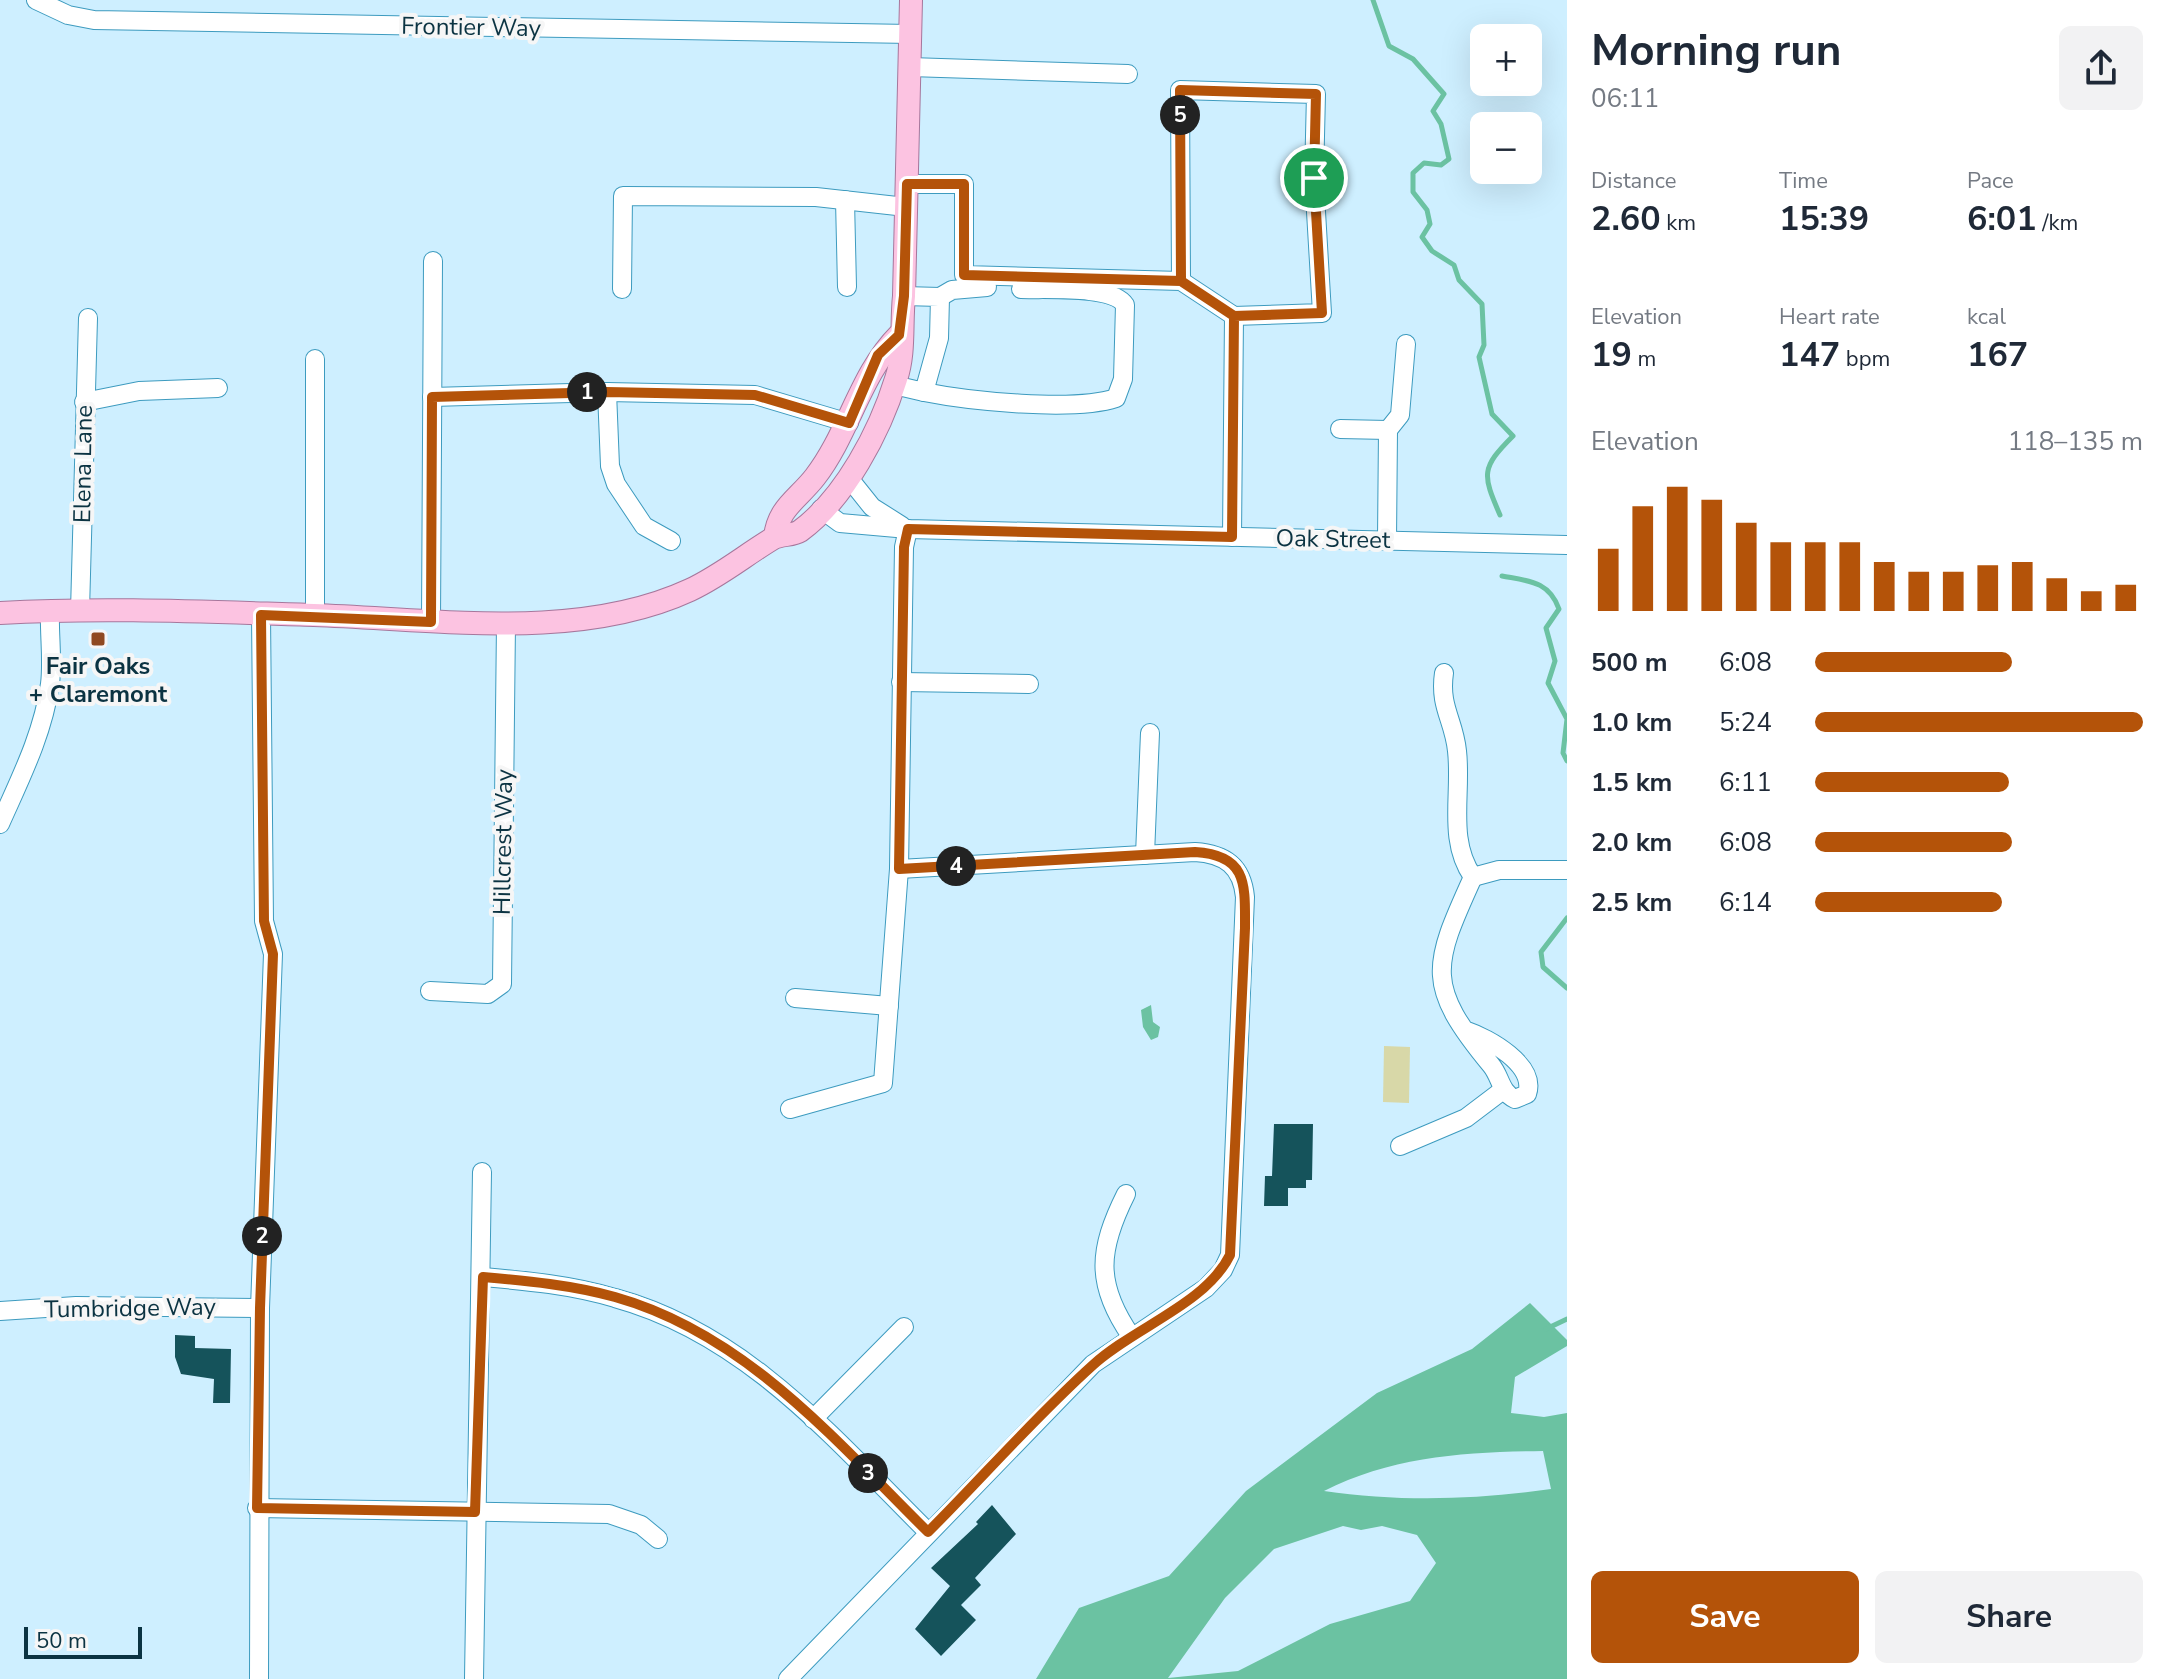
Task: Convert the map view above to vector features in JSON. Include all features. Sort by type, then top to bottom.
[{"type":"main road","points":[[0,613],[50,610],[315,615],[506,623],[619,613],[654,603],[720,575],[775,537],[798,533],[848,477],[894,385],[902,352],[899,335],[904,296],[911,0]]},
{"type":"main road","points":[[775,537],[777,519],[814,479],[844,432],[878,355],[899,335]]},
{"type":"main road","points":[[821,509],[829,479],[843,460],[844,432]]},
{"type":"street","name":"Frontier Way","points":[[36,0],[68,15],[94,20],[911,34]]},
{"type":"street","points":[[910,67],[1128,74]]},
{"type":"street","points":[[622,289],[623,196],[845,200],[906,196],[964,184],[964,275],[1181,281],[1234,316],[1322,313],[1314,178],[1316,94],[1180,90],[1181,281]]},
{"type":"street","points":[[845,200],[847,287]]},
{"type":"street","points":[[431,622],[433,261]]},
{"type":"street","points":[[894,385],[968,400],[1106,402],[1116,398],[1123,379],[1125,305],[1114,294],[981,287],[952,290],[940,297],[904,296]]},
{"type":"street","points":[[924,392],[939,338],[940,297]]},
{"type":"street","points":[[1232,537],[1234,316]]},
{"type":"street","name":"Elena Lane","points":[[80,611],[88,318]]},
{"type":"street","points":[[1387,540],[1388,430],[1400,415],[1406,344]]},
{"type":"street","points":[[315,359],[315,615]]},
{"type":"street","points":[[84,402],[139,391],[218,388]]},
{"type":"street","points":[[432,397],[607,392],[755,395],[813,410],[844,432]]},
{"type":"street","points":[[607,392],[610,466],[616,484],[644,526],[671,541]]},
{"type":"street","points":[[1340,429],[1388,430]]},
{"type":"street","points":[[790,1109],[883,1083],[899,869],[901,682],[908,529],[872,507],[848,477]]},
{"type":"street","name":"Oak Street","points":[[821,509],[840,523],[908,529],[1567,545]]},
{"type":"street","points":[[0,824],[34,745],[46,703],[50,681],[50,610]]},
{"type":"street","points":[[259,1679],[257,1508],[260,1308],[273,954],[264,921],[261,615]]},
{"type":"street","name":"Hillcrest Way","points":[[430,991],[488,994],[502,984],[506,623]]},
{"type":"street","points":[[1444,673],[1442,706],[1457,753],[1458,842],[1463,862],[1473,877]]},
{"type":"street","points":[[901,682],[1029,684]]},
{"type":"street","points":[[1145,855],[1150,733]]},
{"type":"street","points":[[788,1679],[1093,1364],[1206,1288],[1223,1270],[1230,1255],[1244,886],[1232,862],[1216,855],[1145,855],[899,869]]},
{"type":"street","points":[[1473,877],[1499,870],[1562,870]]},
{"type":"street","points":[[1467,1031],[1490,1039],[1524,1072],[1529,1081],[1527,1094],[1515,1099],[1503,1090],[1493,1067],[1474,1047],[1467,1031],[1451,1011],[1442,988],[1440,958],[1450,927],[1473,877]]},
{"type":"street","points":[[795,998],[889,1006]]},
{"type":"street","points":[[1400,1146],[1457,1123],[1503,1090]]},
{"type":"street","points":[[474,1679],[475,1512],[483,1277],[482,1172]]},
{"type":"street","points":[[1126,1194],[1110,1231],[1103,1276],[1112,1308],[1131,1336]]},
{"type":"street","points":[[483,1277],[588,1290],[647,1308],[689,1327],[742,1358],[813,1419],[928,1532]]},
{"type":"street","name":"Tumbridge Way","points":[[0,1311],[76,1306],[260,1308]]},
{"type":"street","points":[[813,1419],[904,1327]]},
{"type":"street","points":[[257,1508],[609,1514],[641,1525],[658,1539]]},
{"type":"shaded area","points":[[1151,1005],[1153,1022],[1160,1027],[1158,1037],[1151,1040],[1143,1027],[1141,1010]]},
{"type":"shaded area","points":[[1384,1046],[1410,1047],[1409,1103],[1383,1102]]},
{"type":"shaded area","points":[[1530,1303],[1567,1340],[1567,1346],[1515,1377],[1511,1413],[1544,1417],[1567,1413],[1567,1679],[1036,1679],[1079,1608],[1169,1576],[1246,1491],[1377,1393],[1472,1349]],"holes":[[[1543,1451],[1551,1489],[1494,1496],[1438,1498],[1381,1497],[1324,1491],[1377,1470],[1431,1458]],[[1343,1526],[1361,1530],[1382,1526],[1417,1535],[1436,1563],[1410,1601],[1330,1624],[1238,1671],[1168,1678],[1225,1598],[1274,1549]]]},
{"type":"building","points":[[1274,1124],[1313,1124],[1312,1180],[1306,1180],[1306,1188],[1288,1188],[1288,1206],[1264,1206],[1265,1176],[1272,1176]]},
{"type":"building","points":[[175,1335],[195,1336],[195,1348],[231,1349],[230,1403],[213,1403],[214,1379],[181,1374],[175,1357]]},
{"type":"building","points":[[992,1505],[1016,1534],[975,1578],[981,1585],[961,1605],[976,1620],[941,1656],[915,1629],[950,1586],[931,1568],[978,1524],[976,1522]]},
{"type":"waterway","points":[[1373,0],[1389,46],[1413,59],[1444,94],[1433,111],[1441,124],[1449,159],[1441,165],[1424,163],[1413,173],[1413,192],[1427,210],[1430,224],[1422,237],[1432,251],[1454,265],[1459,280],[1482,304],[1484,345],[1479,357],[1492,414],[1513,436],[1495,456],[1488,472],[1490,490],[1500,515]]},
{"type":"waterway","points":[[1502,576],[1529,581],[1544,588],[1559,609],[1546,628],[1555,661],[1548,683],[1567,719],[1563,753],[1567,761]]},
{"type":"waterway","points":[[1567,918],[1541,952],[1543,967],[1567,988]]},
{"type":"waterway","points":[[1546,1329],[1567,1319]]},
{"type":"place","name":"Fair Oaks + Claremont","points":[[98,639]]},
{"type":"route","points":[[1314,178],[1316,94],[1180,90],[1181,281],[1234,316],[1232,537],[908,529],[904,547],[899,869],[1195,852],[1216,855],[1232,862],[1241,877],[1245,897],[1245,928],[1230,1255],[1223,1270],[1206,1288],[1093,1364],[928,1532],[791,1396],[716,1341],[647,1308],[618,1298],[588,1290],[483,1277],[475,1512],[257,1508],[260,1308],[273,954],[264,921],[261,615],[431,622],[432,397],[607,392],[755,395],[849,423],[878,355],[899,335],[904,296],[907,184],[964,184],[964,275],[1181,281],[1234,316],[1322,313],[1314,178]]}]
